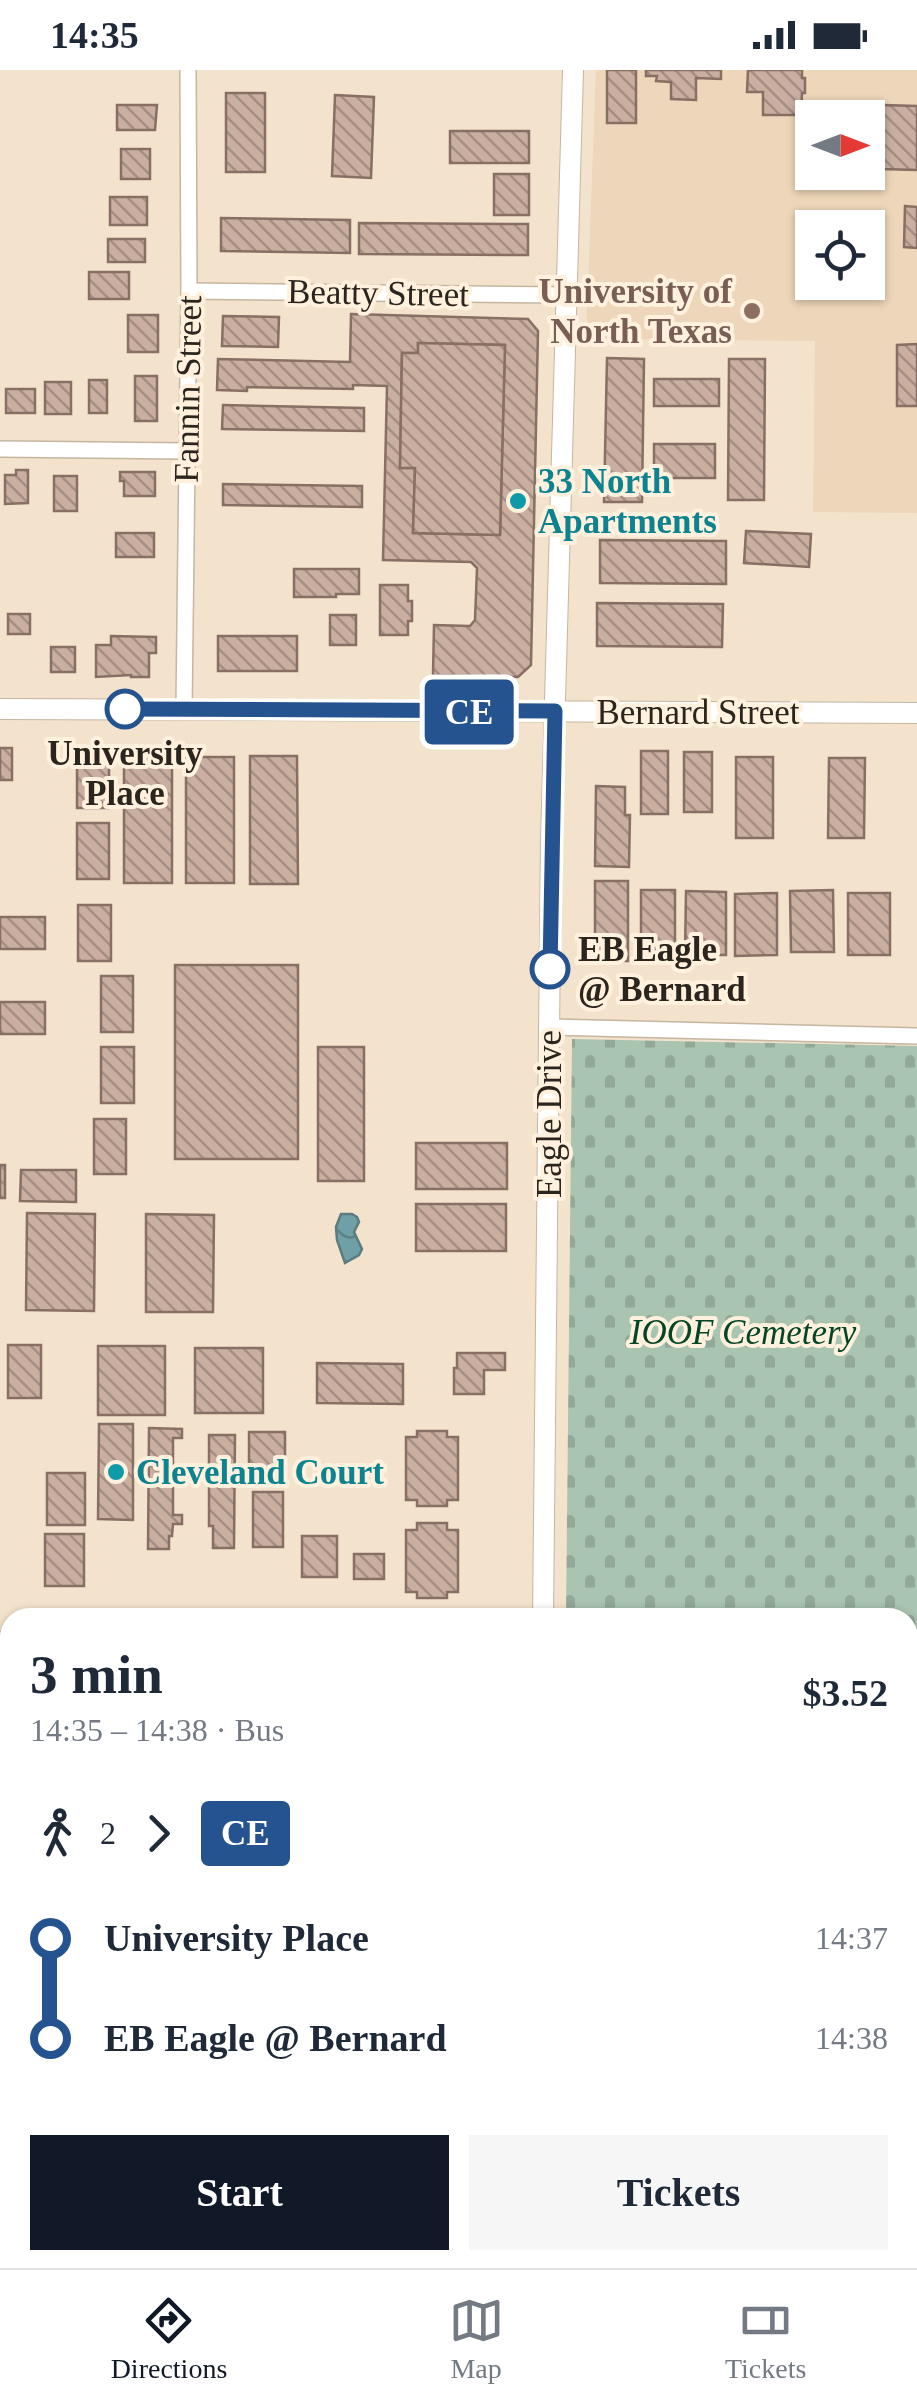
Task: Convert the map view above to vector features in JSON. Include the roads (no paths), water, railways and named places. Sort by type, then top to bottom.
[{"type":"street","name":"Fannin Street","points":[[184,709],[188,70]]},
{"type":"street","name":"Eagle Drive","points":[[543,1608],[551,840],[574,70]]},
{"type":"street","name":"Beatty Street","points":[[189,291],[567,295]]},
{"type":"street","points":[[0,449],[187,451]]},
{"type":"street","name":"Bernard Street","points":[[0,709],[917,713]]},
{"type":"street","points":[[550,1027],[917,1036]]},
{"type":"water","points":[[341,1214],[357,1217],[354,1232],[362,1249],[345,1263],[337,1240]]},
{"type":"place","name":"University of North Texas","points":[[752,311]]},
{"type":"place","name":"33 North Apartments","points":[[518,501]]},
{"type":"place","name":"University Place","points":[[125,709]]},
{"type":"place","name":"EB Eagle @ Bernard","points":[[550,969]]},
{"type":"place","name":"Cleveland Court","points":[[116,1472]]},
{"type":"park label","name":"IOOF Cemetery","points":[[743,1332]]}]
